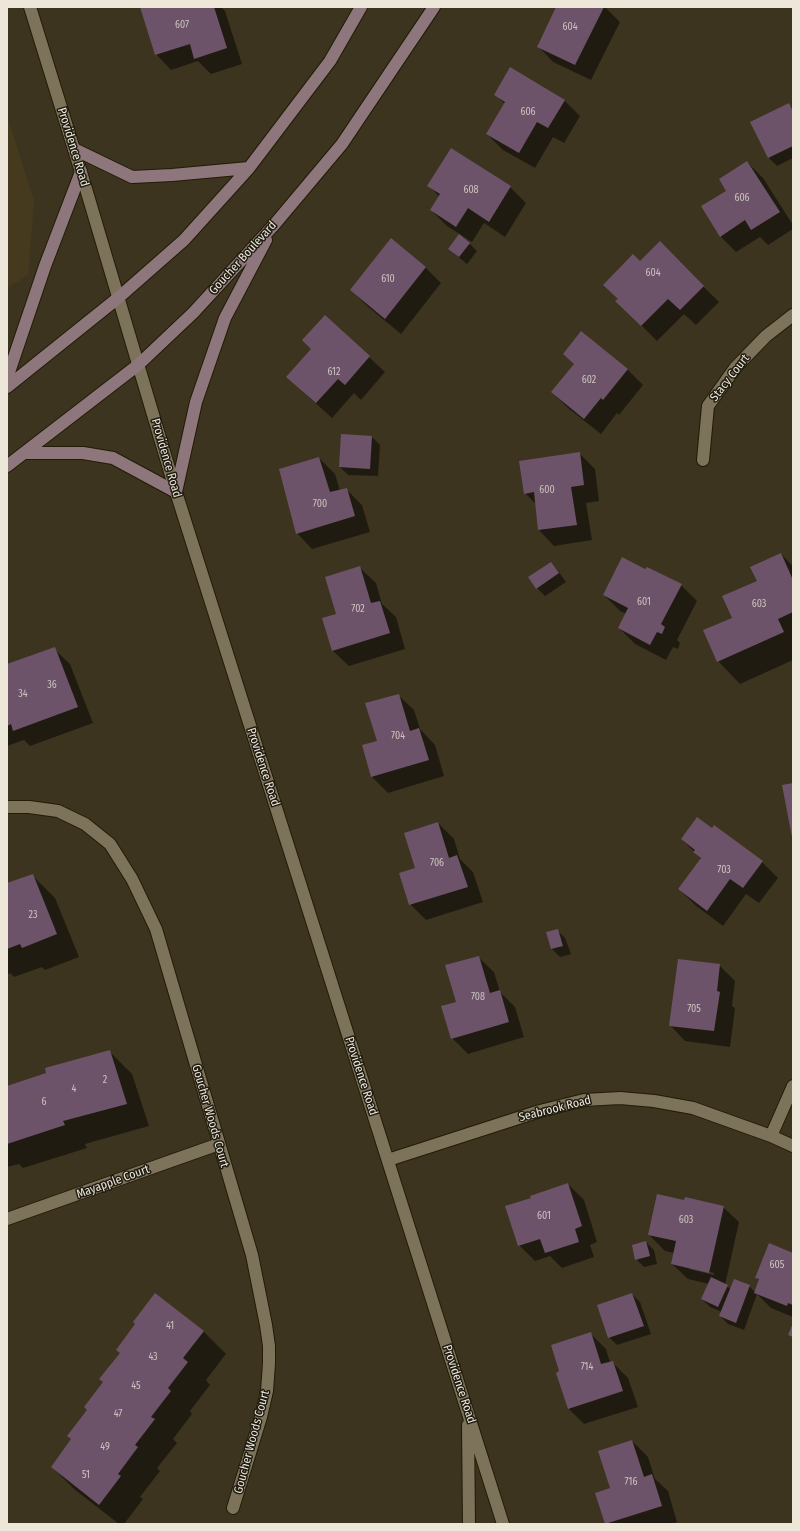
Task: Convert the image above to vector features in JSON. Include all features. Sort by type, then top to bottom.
[{"type":"main road","points":[[7,387],[118,298],[184,240],[249,168],[330,60],[361,7]]},
{"type":"main road","name":"Goucher Boulevard","points":[[7,466],[26,453],[138,365],[193,313],[274,225],[342,144],[434,7]]},
{"type":"main road","points":[[74,149],[132,176],[172,175],[249,168]]},
{"type":"main road","points":[[7,378],[45,266],[81,172]]},
{"type":"main road","points":[[26,453],[83,453],[113,458],[176,492],[196,402],[225,318],[274,225]]},
{"type":"street","name":"Providence Road","points":[[30,7],[81,172],[176,492],[503,1524]]},
{"type":"street","name":"Stacy Court","points":[[703,460],[708,406],[736,368],[766,336],[793,315]]},
{"type":"street","name":"Goucher Woods Court","points":[[7,807],[29,807],[58,811],[85,824],[110,844],[132,879],[156,929],[218,1144],[252,1255],[269,1346],[266,1390],[261,1417],[233,1508]]},
{"type":"street","points":[[771,1136],[793,1086]]},
{"type":"street","name":"Seabrook Road","points":[[388,1160],[540,1111],[584,1100],[612,1098],[654,1101],[693,1108],[771,1136],[793,1146]]},
{"type":"street","name":"Mayapple Court","points":[[7,1219],[218,1144]]},
{"type":"street","points":[[468,1412],[469,1524]]},
{"type":"shaded area","points":[[7,115],[34,201],[28,275],[7,288]]},
{"type":"building","points":[[140,7],[214,7],[227,48],[194,59],[190,44],[155,55]]},
{"type":"building","points":[[556,7],[604,7],[575,65],[537,47]]},
{"type":"building","points":[[510,67],[565,100],[548,128],[537,122],[519,153],[486,134],[505,102],[494,95]]},
{"type":"building","points":[[789,103],[793,111],[793,146],[768,158],[750,122]]},
{"type":"building","points":[[451,148],[511,186],[489,222],[468,208],[456,227],[430,210],[440,194],[427,186]]},
{"type":"building","points":[[747,161],[780,212],[751,230],[745,220],[720,237],[701,206],[726,191],[719,179]]},
{"type":"building","points":[[459,234],[470,243],[459,257],[448,249]]},
{"type":"building","points":[[391,238],[426,267],[385,319],[350,290]]},
{"type":"building","points":[[660,241],[704,286],[680,310],[668,299],[641,326],[615,301],[618,299],[603,285],[633,254],[640,261]]},
{"type":"building","points":[[325,315],[370,356],[345,385],[338,379],[316,403],[286,377],[311,349],[302,340]]},
{"type":"building","points":[[581,331],[628,369],[603,400],[601,398],[584,419],[551,392],[574,364],[563,354]]},
{"type":"building","points":[[341,434],[372,436],[370,469],[339,467]]},
{"type":"building","points":[[580,452],[584,485],[571,487],[577,525],[538,530],[534,492],[524,494],[519,461]]},
{"type":"building","points":[[319,457],[330,492],[347,488],[355,516],[296,534],[279,469]]},
{"type":"building","points":[[781,553],[793,580],[793,612],[778,619],[784,632],[717,662],[703,630],[732,618],[722,596],[757,581],[750,567]]},
{"type":"building","points":[[622,557],[645,569],[647,567],[682,584],[661,624],[665,627],[662,634],[657,632],[650,645],[618,628],[628,608],[603,595]]},
{"type":"building","points":[[551,562],[559,573],[536,589],[528,577]]},
{"type":"building","points":[[360,566],[371,603],[380,601],[390,633],[332,651],[322,618],[336,614],[325,577]]},
{"type":"building","points":[[55,647],[78,707],[13,731],[11,724],[7,726],[7,664]]},
{"type":"building","points":[[399,694],[410,731],[419,728],[429,760],[371,777],[362,745],[377,741],[365,703]]},
{"type":"building","points":[[793,783],[793,837],[792,837],[782,785]]},
{"type":"building","points":[[697,817],[712,828],[714,825],[763,861],[743,888],[730,879],[707,911],[678,889],[701,858],[693,852],[695,850],[681,839]]},
{"type":"building","points":[[438,822],[449,858],[457,855],[468,887],[409,905],[399,873],[415,868],[404,833]]},
{"type":"building","points":[[33,874],[57,934],[22,948],[20,944],[7,949],[7,883]]},
{"type":"building","points":[[558,929],[563,946],[551,949],[546,932]]},
{"type":"building","points":[[479,956],[490,993],[500,990],[509,1022],[451,1039],[441,1006],[456,1002],[445,965]]},
{"type":"building","points":[[678,959],[720,964],[717,991],[720,992],[714,1031],[669,1026]]},
{"type":"building","points":[[110,1050],[127,1104],[63,1121],[65,1125],[7,1144],[7,1086],[46,1073],[45,1068]]},
{"type":"building","points":[[568,1183],[582,1226],[575,1229],[579,1242],[545,1253],[540,1239],[518,1246],[505,1206],[531,1198],[530,1196]]},
{"type":"building","points":[[657,1194],[684,1200],[685,1197],[724,1206],[709,1273],[671,1264],[676,1241],[648,1235]]},
{"type":"building","points":[[646,1241],[650,1256],[635,1260],[632,1245]]},
{"type":"building","points":[[769,1243],[793,1253],[793,1305],[788,1303],[787,1306],[754,1293],[759,1279],[755,1278]]},
{"type":"building","points":[[711,1277],[728,1285],[718,1307],[701,1299]]},
{"type":"building","points":[[734,1279],[750,1285],[736,1323],[719,1316]]},
{"type":"building","points":[[155,1293],[204,1331],[183,1358],[188,1362],[168,1388],[171,1391],[151,1417],[155,1419],[135,1445],[138,1447],[118,1474],[121,1476],[99,1505],[51,1467],[71,1439],[67,1436],[87,1410],[84,1407],[103,1382],[99,1379],[120,1353],[116,1350],[135,1324],[133,1322]]},
{"type":"building","points":[[632,1293],[644,1326],[608,1338],[597,1305]]},
{"type":"building","points":[[793,1323],[793,1337],[788,1335]]},
{"type":"building","points":[[591,1332],[601,1364],[613,1361],[623,1391],[568,1409],[556,1373],[559,1371],[551,1345]]},
{"type":"building","points":[[632,1440],[644,1477],[652,1474],[662,1506],[605,1524],[595,1493],[610,1488],[598,1451]]}]
